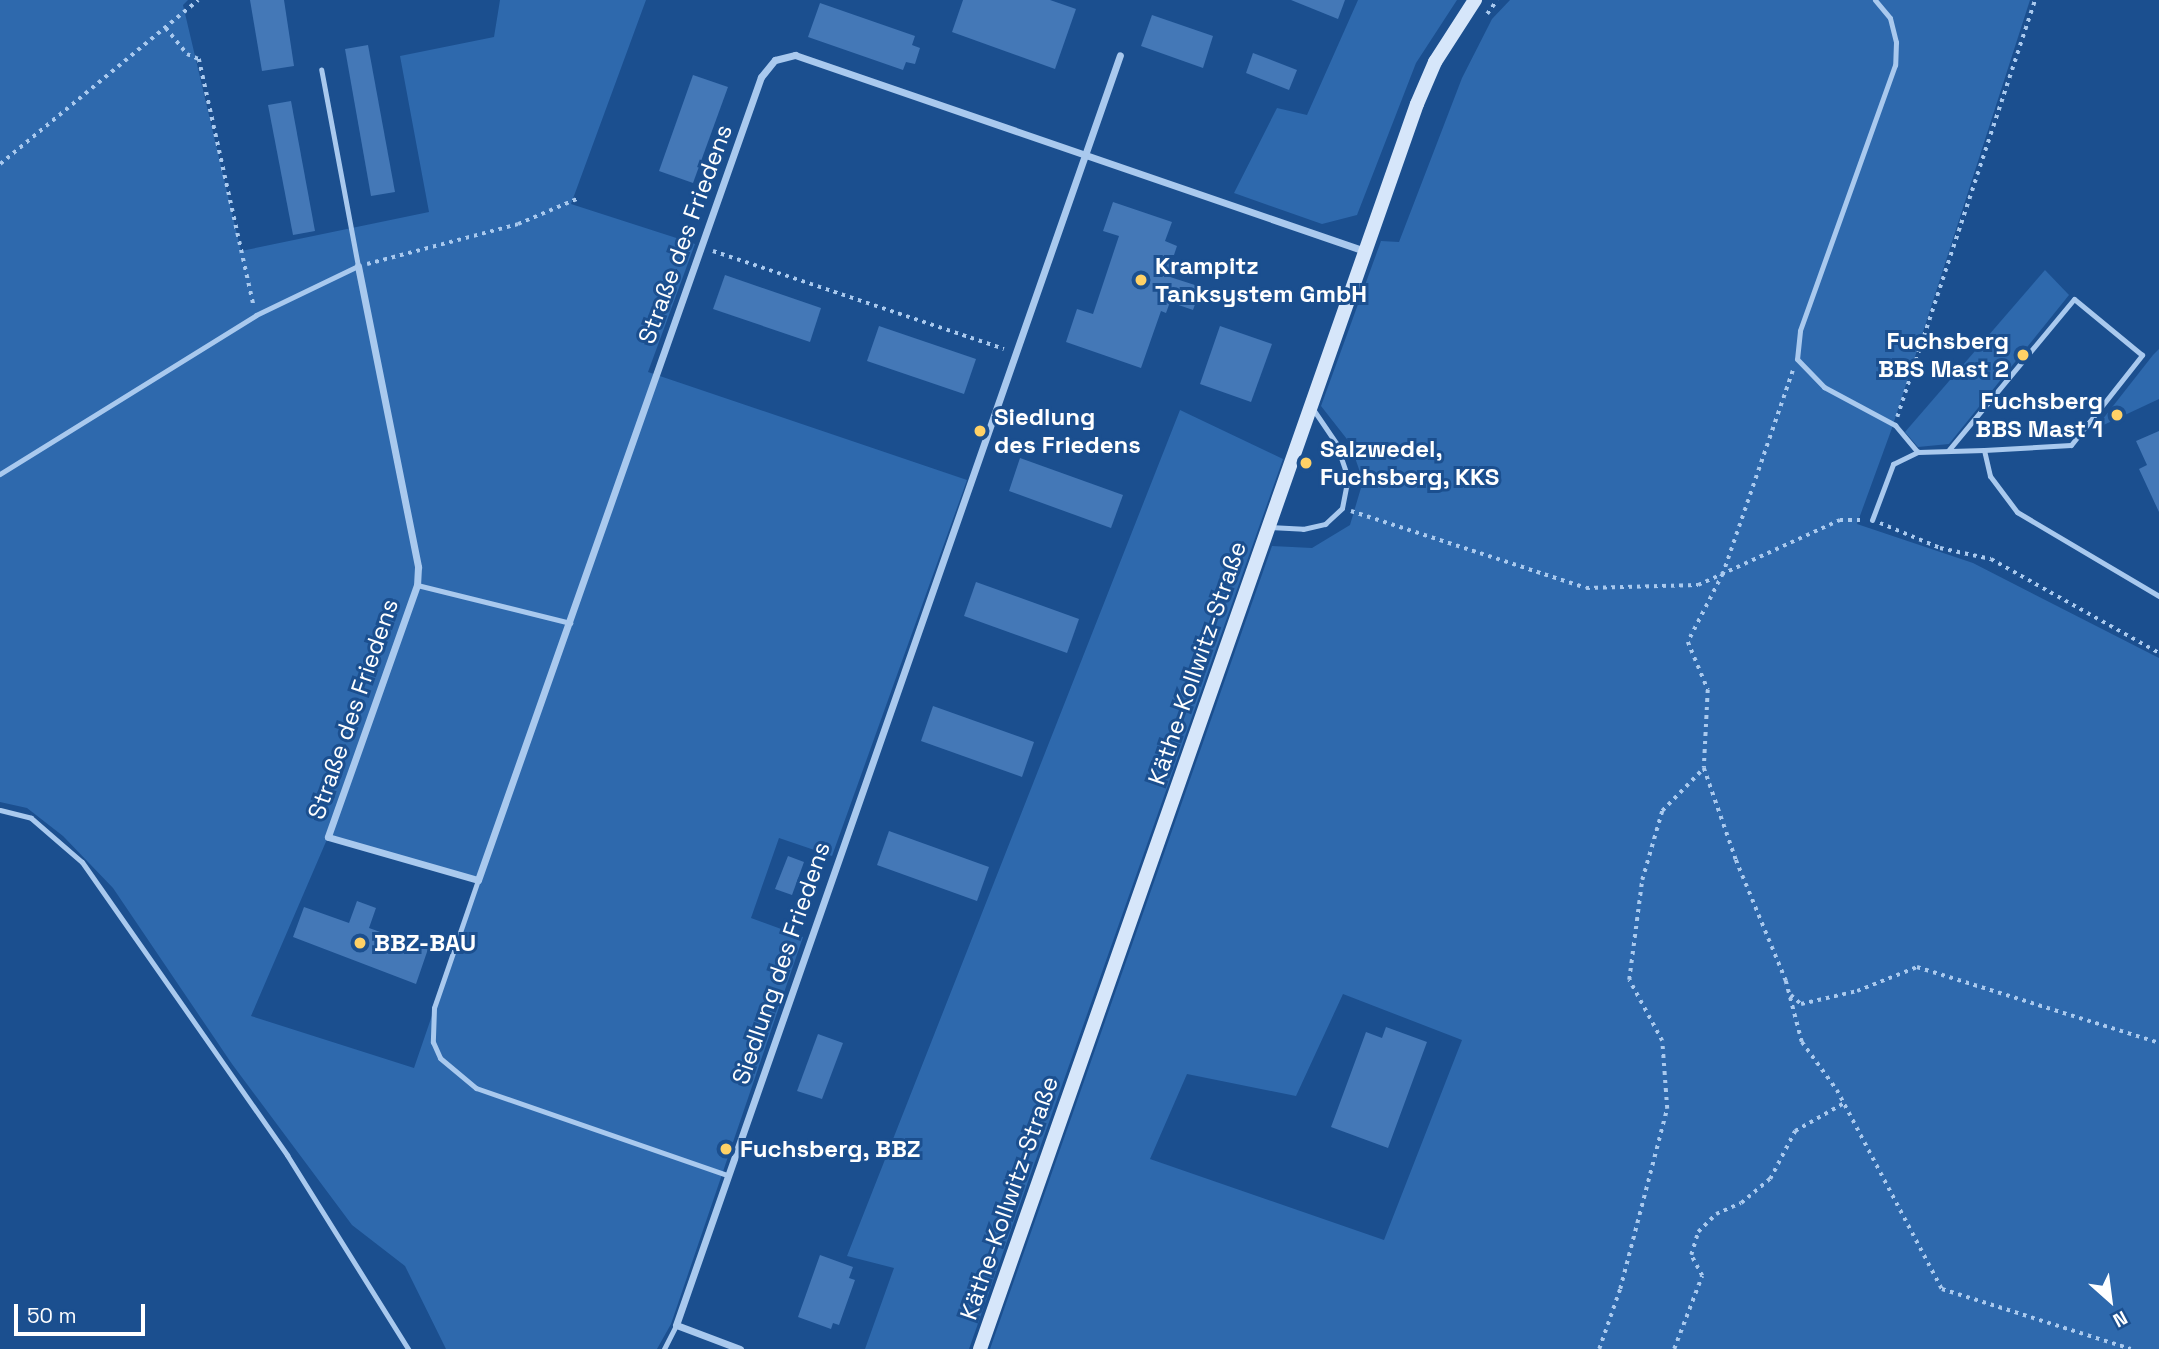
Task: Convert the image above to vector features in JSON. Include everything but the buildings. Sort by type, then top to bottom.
[{"type":"main road","name":"Käthe-Kollwitz-Straße","points":[[980,1349],[1425,83],[1475,0]]},
{"type":"street","name":"Straße des Friedens","points":[[358,266],[418,567],[417,585],[328,836],[478,880],[761,77],[775,60],[795,55],[1087,154]]},
{"type":"street","name":"Siedlung des Friedens","points":[[676,1325],[1120,55]]},
{"type":"street","points":[[1087,154],[1366,251]]},
{"type":"street","points":[[676,1325],[740,1349]]},
{"type":"lane","points":[[1875,0],[1890,19],[1896,42],[1895,65],[1800,331],[1797,359],[1824,387],[1895,425],[1918,452]]},
{"type":"lane","points":[[0,474],[256,315],[358,266],[321,69]]},
{"type":"lane","points":[[1872,520],[1893,464],[1918,452],[1984,450],[2071,444],[2142,355],[2074,299],[1948,451]]},
{"type":"lane","points":[[1269,527],[1303,529],[1325,524],[1342,508],[1348,478],[1336,443],[1311,406]]},
{"type":"lane","points":[[1984,450],[1990,476],[2017,512],[2159,596]]},
{"type":"lane","name":"Straße des Friedens","points":[[417,585],[570,623]]},
{"type":"lane","points":[[0,810],[31,818],[82,862],[287,1155],[408,1349]]},
{"type":"lane","points":[[478,880],[434,1008],[433,1042],[440,1058],[475,1088],[727,1175]]},
{"type":"lane","points":[[663,1349],[676,1325]]},
{"type":"path","points":[[0,163],[198,0]]},
{"type":"path","points":[[1480,23],[1497,0]]},
{"type":"path","points":[[1895,425],[2035,0]]},
{"type":"path","points":[[166,28],[187,54],[198,59],[256,315]]},
{"type":"path","points":[[358,266],[518,224],[579,198]]},
{"type":"path","points":[[701,247],[1016,353]]},
{"type":"path","points":[[1797,359],[1723,574],[1688,642],[1708,690],[1704,768],[1759,923],[1790,994],[1802,1042],[1844,1103],[1942,1289],[2131,1349]]},
{"type":"path","points":[[1342,508],[1586,588],[1698,586],[1840,520],[1872,520],[1940,548],[1991,559],[2159,653]]},
{"type":"path","points":[[1599,1349],[1667,1109],[1662,1041],[1629,980],[1642,880],[1662,811],[1704,768]]},
{"type":"path","points":[[1790,994],[1801,1004],[1857,991],[1917,967],[2159,1043]]},
{"type":"path","points":[[1674,1349],[1702,1276],[1691,1255],[1698,1232],[1716,1214],[1741,1203],[1770,1179],[1795,1130],[1844,1103]]},
{"type":"shaded area","points":[[0,0],[188,0],[183,5],[241,251],[429,212],[400,56],[494,37],[500,0],[646,0],[571,204],[695,244],[648,372],[967,480],[832,856],[779,838],[751,918],[803,937],[671,1324],[657,1349],[446,1349],[405,1266],[352,1225],[232,1064],[113,888],[63,836],[27,808],[0,802]],"holes":[[[328,837],[478,881],[414,1068],[251,1016]]]},
{"type":"shaded area","points":[[1358,0],[1457,0],[1416,63],[1357,215],[1322,224],[1234,193],[1277,108],[1307,115]]},
{"type":"shaded area","points":[[1510,0],[2030,0],[1892,428],[1857,524],[1973,563],[2159,658],[2159,1349],[990,1349],[1272,546],[1312,548],[1350,525],[1363,481],[1350,443],[1321,406],[1381,241],[1399,242],[1462,78],[1492,19]],"holes":[[[1343,994],[1462,1040],[1384,1240],[1150,1159],[1187,1074],[1296,1096]]]},
{"type":"shaded area","points":[[2045,270],[2069,295],[1949,444],[1918,447],[1905,432]]},
{"type":"shaded area","points":[[2159,349],[2159,399],[2095,429],[2153,355]]},
{"type":"shaded area","points":[[1180,410],[1283,459],[969,1349],[865,1349],[894,1268],[847,1256]]},
{"type":"place","name":"Krampitz Tanksystem GmbH","points":[[1141,280]]},
{"type":"place","name":"Fuchsberg BBS Mast 2","points":[[2023,355]]},
{"type":"place","name":"Fuchsberg BBS Mast 1","points":[[2117,415]]},
{"type":"place","name":"Siedlung des Friedens","points":[[980,431]]},
{"type":"place","name":"Salzwedel, Fuchsberg, KKS","points":[[1306,463]]},
{"type":"place","name":"BBZ-BAU","points":[[360,943]]},
{"type":"place","name":"Fuchsberg, BBZ","points":[[726,1149]]}]
